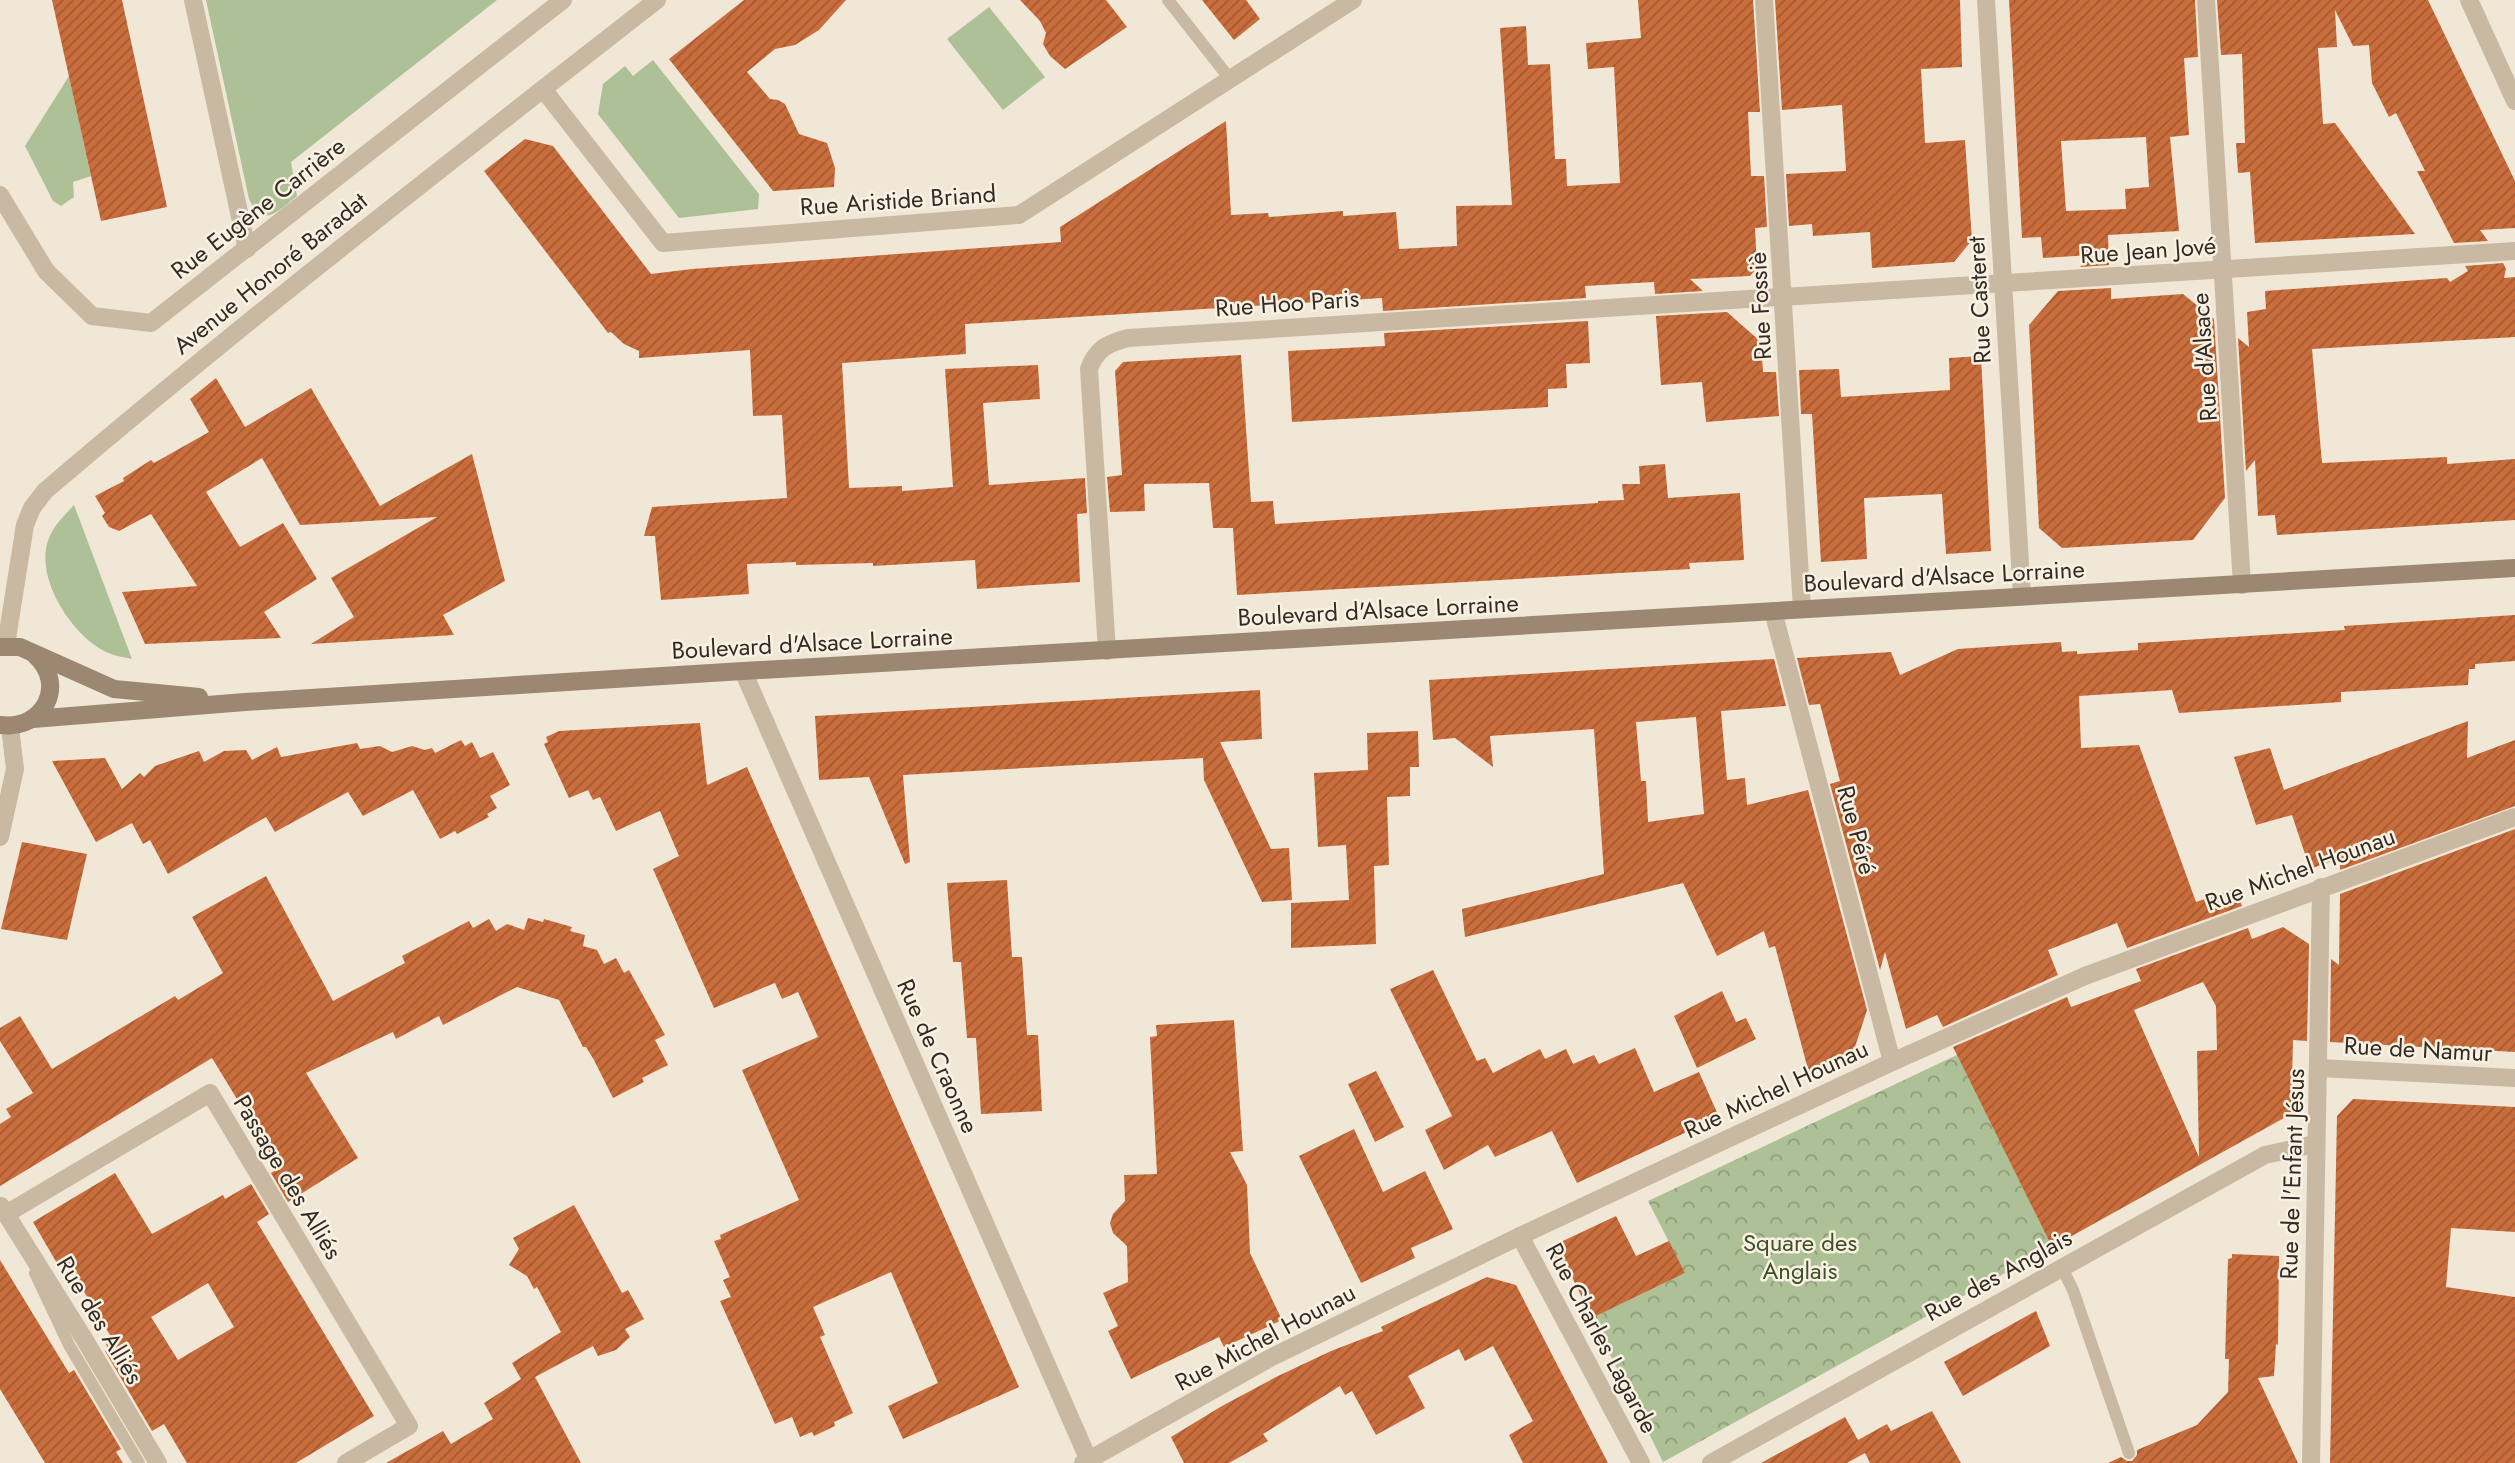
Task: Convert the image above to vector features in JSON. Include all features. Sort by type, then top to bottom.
[{"type":"main road","name":"Boulevard d'Alsace Lorraine","points":[[5,726],[26,723],[33,719],[245,702],[2515,568]]},
{"type":"main road","name":"Boulevard d'Alsace Lorraine","points":[[3,646],[20,647],[114,689],[245,702]]},
{"type":"main road","points":[[33,653],[42,661],[51,686],[49,699],[33,719]]},
{"type":"street","points":[[193,0],[247,249]]},
{"type":"street","name":"Rue Eugène Carrière","points":[[0,195],[46,271],[92,316],[111,316],[151,323],[563,0]]},
{"type":"street","name":"Avenue Honoré Baradat","points":[[3,646],[25,524],[32,508],[45,491],[168,386],[657,0]]},
{"type":"street","name":"Rue Aristide Briand","points":[[543,89],[663,243],[1019,215],[1353,0]]},
{"type":"street","name":"Rue Fossiè","points":[[1764,0],[1802,608]]},
{"type":"street","name":"Rue Casteret","points":[[1986,0],[2022,596]]},
{"type":"street","name":"Rue d'Alsace","points":[[2206,0],[2242,585]]},
{"type":"street","points":[[2469,0],[2515,101]]},
{"type":"street","name":"Rue Jean Jové","points":[[1784,297],[2515,251]]},
{"type":"street","name":"Rue Hoo Paris","points":[[1107,651],[1089,369],[1094,357],[1102,348],[1113,342],[1128,338],[1784,297]]},
{"type":"street","name":"Rue Péré","points":[[1773,611],[1892,1062]]},
{"type":"street","name":"Rue de Craonne","points":[[743,671],[1087,1462]]},
{"type":"street","points":[[0,837],[15,769],[5,726]]},
{"type":"street","name":"Rue Michel Hounau","points":[[1087,1462],[1270,1357],[1520,1236],[1892,1062],[2085,976],[2515,817]]},
{"type":"street","name":"Rue de l'Enfant Jésus","points":[[2311,1463],[2321,887]]},
{"type":"street","name":"Rue de Namur","points":[[2319,1068],[2515,1078]]},
{"type":"street","name":"Passage des Alliés","points":[[3,1209],[210,1094],[409,1426],[346,1463]]},
{"type":"street","name":"Rue des Anglais","points":[[1711,1463],[2265,1155],[2315,1144]]},
{"type":"street","name":"Rue des Alliés","points":[[3,1209],[158,1463]]},
{"type":"street","name":"Rue Charles Lagarde","points":[[1520,1236],[1641,1463]]},
{"type":"lane","points":[[1168,0],[1230,79]]},
{"type":"lane","points":[[3,1209],[69,1345],[139,1463]]},
{"type":"lane","points":[[2062,1268],[2073,1290],[2129,1453]]},
{"type":"green space","points":[[206,0],[497,0],[291,162],[297,196],[278,211],[266,215],[260,214],[249,199]]},
{"type":"green space","points":[[989,7],[1045,77],[1003,110],[947,39]]},
{"type":"green space","points":[[653,60],[759,194],[758,209],[679,218],[598,114],[603,84],[625,66],[633,76]]},
{"type":"green space","points":[[69,76],[91,176],[73,182],[74,197],[61,206],[53,201],[25,146]]},
{"type":"green space","points":[[74,505],[132,659],[109,653],[81,634],[60,606],[53,591],[47,575],[47,544],[54,528]]},
{"type":"green space","name":"Square des Anglais","points":[[1957,1055],[2052,1247],[1663,1462],[1592,1318],[1685,1273],[1648,1201]]},
{"type":"building","points":[[52,0],[122,0],[167,207],[101,221]]},
{"type":"building","points":[[744,0],[846,0],[819,30],[795,45],[775,49],[747,72],[770,99],[785,104],[799,134],[827,143],[835,168],[834,187],[773,191],[669,59]]},
{"type":"building","points":[[1020,0],[1106,0],[1127,27],[1065,69],[1050,56],[1043,44],[1046,33],[1040,21]]},
{"type":"building","points":[[1202,0],[1246,0],[1260,19],[1234,40]]},
{"type":"building","points":[[1638,0],[1753,0],[1760,112],[1748,112],[1751,176],[1764,176],[1767,227],[1755,228],[1757,268],[1750,276],[1690,279],[1703,291],[1655,294],[1654,282],[1585,286],[1586,298],[1383,311],[1382,298],[965,324],[966,354],[842,363],[849,488],[902,486],[902,491],[953,487],[945,369],[1038,365],[1040,399],[983,403],[989,485],[1085,478],[1087,513],[1077,514],[1080,582],[977,589],[975,560],[873,566],[873,563],[747,564],[749,594],[661,600],[655,536],[644,536],[652,507],[787,498],[782,415],[753,416],[750,350],[639,358],[639,351],[624,344],[611,332],[608,333],[484,171],[525,139],[553,146],[651,274],[1061,242],[1060,227],[1226,121],[1231,215],[1268,213],[1269,217],[1343,211],[1343,216],[1396,212],[1399,249],[1457,246],[1456,206],[1512,205],[1500,28],[1526,26],[1528,65],[1550,64],[1555,159],[1566,159],[1567,186],[1620,183],[1614,67],[1588,69],[1586,43],[1641,38]]},
{"type":"building","points":[[1775,0],[1960,0],[1962,67],[1921,69],[1925,143],[1965,140],[1972,240],[1954,262],[1872,268],[1870,232],[1813,236],[1812,224],[1789,226],[1786,174],[1846,171],[1842,105],[1782,110]]},
{"type":"building","points":[[2009,0],[2195,0],[2198,57],[2184,58],[2189,135],[2170,137],[2179,231],[2108,235],[2109,265],[2080,267],[2091,255],[2043,258],[2041,237],[2022,238]],"holes":[[[2146,137],[2149,187],[2125,189],[2126,209],[2066,211],[2061,141]]]},
{"type":"building","points":[[2217,0],[2428,0],[2515,181],[2515,228],[2480,230],[2488,241],[2454,243],[2417,171],[2425,171],[2396,113],[2389,117],[2372,83],[2369,45],[2353,46],[2335,10],[2337,47],[2318,48],[2323,124],[2335,123],[2415,234],[2255,243],[2250,172],[2238,173],[2236,143],[2245,143],[2242,54],[2221,55]]},
{"type":"building","points":[[2503,263],[2506,269],[2504,278],[2515,277],[2515,337],[2312,349],[2322,463],[2447,457],[2447,464],[2515,459],[2515,520],[2277,535],[2275,515],[2258,516],[2255,460],[2246,471],[2238,338],[2249,347],[2247,312],[2266,309],[2265,291],[2447,278],[2450,282],[2468,271],[2465,266]]},
{"type":"building","points":[[2111,288],[2111,299],[2183,294],[2214,319],[2225,498],[2193,540],[2062,548],[2039,528],[2029,325],[2058,291]]},
{"type":"building","points":[[1727,312],[1761,342],[1763,372],[1776,372],[1779,416],[1706,422],[1702,382],[1661,385],[1656,316]]},
{"type":"building","points":[[1588,321],[1590,363],[1566,364],[1567,388],[1548,389],[1548,407],[1292,422],[1288,351],[1385,346],[1384,333]]},
{"type":"building","points":[[1241,355],[1251,502],[1273,501],[1275,524],[1624,500],[1622,484],[1640,484],[1639,466],[1665,464],[1668,498],[1740,493],[1744,560],[1689,563],[1690,569],[1237,595],[1233,528],[1213,528],[1209,483],[1144,484],[1145,511],[1110,512],[1107,477],[1122,475],[1115,371],[1123,362]]},
{"type":"building","points":[[1981,356],[1991,551],[1946,554],[1942,494],[1864,498],[1867,559],[1821,562],[1812,414],[1801,414],[1799,370],[1839,369],[1841,397],[1950,390],[1949,358]]},
{"type":"building","points":[[216,378],[245,427],[311,388],[380,506],[472,454],[505,581],[443,615],[454,635],[311,644],[354,617],[331,578],[437,517],[300,525],[262,458],[206,492],[240,547],[283,523],[317,579],[264,612],[281,638],[145,644],[122,592],[197,586],[151,514],[119,531],[109,527],[102,516],[105,513],[95,496],[124,481],[123,478],[151,460],[154,463],[209,432],[190,399]]},
{"type":"building","points":[[2515,615],[2515,661],[2475,664],[2475,669],[2469,669],[2468,685],[2341,692],[2341,702],[2179,713],[2172,690],[2079,696],[2081,748],[2139,745],[2196,902],[2236,888],[2242,906],[2127,948],[2117,923],[2048,950],[2058,975],[1943,1027],[1937,1015],[1906,1029],[1885,952],[1880,970],[1830,784],[1840,781],[1820,704],[1809,705],[1797,658],[1891,652],[1900,675],[1958,649],[2061,642],[2062,652],[2077,651],[2077,654],[2138,650],[2138,643],[2345,630],[2344,626]]},
{"type":"building","points":[[1774,659],[1786,706],[1721,711],[1727,780],[1745,778],[1747,805],[1808,790],[1867,1010],[1853,1053],[1809,1073],[1775,946],[1769,948],[1764,931],[1717,956],[1683,883],[1465,937],[1462,909],[1604,874],[1594,729],[1490,736],[1493,767],[1455,738],[1433,740],[1429,680]],"holes":[[[1696,717],[1704,814],[1648,822],[1646,781],[1641,781],[1636,722]]]},
{"type":"building","points":[[1260,690],[1262,739],[1220,742],[1271,849],[1289,848],[1292,900],[1262,902],[1204,780],[1203,758],[903,775],[910,862],[905,864],[869,777],[819,780],[815,716]]},
{"type":"building","points":[[2468,721],[2467,758],[2515,740],[2515,806],[2340,870],[2340,858],[2310,869],[2292,815],[2256,825],[2234,757],[2270,748],[2284,790]]},
{"type":"building","points":[[700,723],[707,785],[747,767],[1019,1387],[903,1439],[888,1406],[938,1383],[891,1272],[813,1307],[825,1335],[820,1337],[853,1413],[814,1436],[812,1432],[800,1437],[792,1417],[775,1424],[720,1301],[731,1297],[723,1280],[730,1277],[714,1241],[721,1239],[720,1235],[799,1200],[742,1070],[818,1037],[798,992],[782,999],[775,983],[714,1008],[653,869],[679,856],[660,811],[616,831],[600,797],[593,800],[588,790],[569,798],[544,744],[548,742],[546,737],[559,731]]},
{"type":"building","points":[[1418,731],[1419,767],[1410,767],[1410,796],[1387,797],[1389,865],[1374,866],[1376,944],[1291,948],[1291,903],[1349,900],[1346,845],[1318,847],[1314,773],[1368,770],[1367,733]]},
{"type":"building","points":[[461,740],[465,746],[472,742],[480,758],[493,752],[510,785],[490,796],[497,808],[487,814],[489,817],[457,834],[455,831],[440,839],[413,790],[363,816],[348,792],[275,832],[266,817],[168,874],[150,840],[143,844],[132,823],[96,842],[52,761],[105,758],[122,789],[140,773],[144,777],[155,766],[199,751],[204,762],[224,751],[246,750],[252,760],[277,747],[281,757],[357,743],[360,749],[380,746],[392,752],[412,746],[425,750],[432,748],[435,753]]},
{"type":"building","points":[[2515,829],[2515,1052],[2330,1042],[2331,959],[2339,965],[2340,894]]},
{"type":"building","points":[[22,842],[87,854],[67,940],[1,929]]},
{"type":"building","points":[[266,876],[333,1001],[405,963],[402,956],[469,921],[473,928],[489,919],[496,931],[507,924],[524,930],[528,918],[543,922],[544,919],[572,927],[570,931],[585,935],[583,946],[597,950],[604,964],[616,958],[624,973],[629,970],[665,1035],[655,1040],[668,1065],[642,1078],[644,1082],[613,1098],[559,1000],[517,987],[443,1025],[439,1016],[396,1039],[393,1032],[306,1073],[358,1158],[288,1202],[271,1173],[279,1168],[212,1058],[0,1186],[0,1124],[11,1117],[6,1109],[33,1093],[0,1041],[0,1028],[20,1016],[52,1069],[175,996],[178,1000],[223,973],[192,917]]},
{"type":"building","points":[[1007,880],[1012,957],[1022,957],[1027,1035],[1038,1035],[1042,1111],[981,1114],[976,1038],[967,1038],[961,962],[953,962],[947,883]]},
{"type":"building","points":[[2283,927],[2309,944],[2307,1041],[2293,1040],[2291,1114],[2052,1247],[1953,1047],[2067,997],[2071,1007],[2141,981],[2136,969],[2248,928],[2252,939]],"holes":[[[2203,982],[2216,1006],[2217,1050],[2197,1051],[2199,1157],[2134,1010]]]},
{"type":"building","points":[[1433,970],[1477,1061],[1485,1058],[1493,1073],[1540,1049],[1545,1059],[1566,1049],[1573,1064],[1594,1055],[1599,1064],[1635,1048],[1654,1092],[1699,1072],[1719,1117],[1577,1183],[1552,1131],[1495,1157],[1488,1145],[1444,1170],[1425,1130],[1452,1116],[1390,989]]},
{"type":"building","points":[[1722,991],[1736,1022],[1746,1018],[1756,1039],[1697,1068],[1674,1016]]},
{"type":"building","points":[[1234,1020],[1243,1151],[1230,1152],[1247,1185],[1250,1253],[1282,1320],[1224,1347],[1219,1337],[1131,1379],[1108,1331],[1118,1326],[1103,1293],[1128,1282],[1127,1246],[1113,1233],[1110,1223],[1113,1214],[1125,1201],[1124,1175],[1157,1174],[1150,1037],[1157,1036],[1156,1025]]},
{"type":"building","points":[[1376,1071],[1404,1127],[1375,1142],[1348,1084]]},
{"type":"building","points":[[2353,1099],[2515,1107],[2515,1232],[2451,1228],[2446,1287],[2515,1297],[2515,1463],[2330,1463],[2337,1116]]},
{"type":"building","points":[[1354,1129],[1383,1192],[1425,1171],[1453,1229],[1411,1248],[1415,1258],[1361,1283],[1299,1156]]},
{"type":"building","points":[[115,1173],[152,1234],[223,1195],[225,1199],[251,1184],[269,1214],[257,1222],[374,1416],[296,1463],[187,1463],[164,1424],[152,1431],[105,1351],[108,1349],[106,1344],[113,1340],[65,1260],[58,1265],[33,1222]],"holes":[[[208,1283],[234,1327],[178,1360],[151,1317]]]},
{"type":"building","points":[[574,1205],[622,1293],[628,1290],[644,1319],[625,1329],[630,1337],[616,1350],[598,1356],[593,1346],[535,1377],[581,1463],[386,1463],[443,1431],[451,1444],[493,1419],[484,1403],[521,1379],[512,1363],[561,1332],[537,1287],[534,1289],[527,1276],[509,1265],[519,1249],[513,1238]]},
{"type":"building","points":[[1616,1216],[1636,1256],[1669,1241],[1685,1273],[1592,1318],[1570,1273],[1564,1276],[1548,1248]]},
{"type":"building","points":[[2232,1254],[2279,1256],[2278,1345],[2276,1344],[2274,1376],[2258,1378],[2298,1463],[2108,1463],[2121,1457],[2132,1461],[2137,1450],[2197,1425],[2228,1392],[2229,1359],[2225,1359],[2228,1259],[2232,1258]]},
{"type":"building","points":[[0,1260],[69,1373],[74,1370],[121,1449],[116,1452],[123,1463],[45,1463],[0,1389]]},
{"type":"building","points":[[1487,1277],[1516,1285],[1608,1463],[1523,1463],[1509,1435],[1533,1421],[1493,1346],[1465,1361],[1459,1349],[1408,1376],[1425,1408],[1376,1435],[1352,1391],[1345,1395],[1340,1386],[1263,1434],[1268,1441],[1229,1463],[1184,1463],[1171,1437],[1276,1377],[1331,1351],[1383,1331],[1381,1327]]},
{"type":"building","points":[[2036,1311],[2050,1346],[1963,1396],[1944,1362]]},
{"type":"building","points":[[1932,1411],[1961,1463],[1870,1463],[1865,1453],[1847,1463],[1761,1463],[1845,1417],[1858,1440],[1887,1424],[1891,1431]]}]
